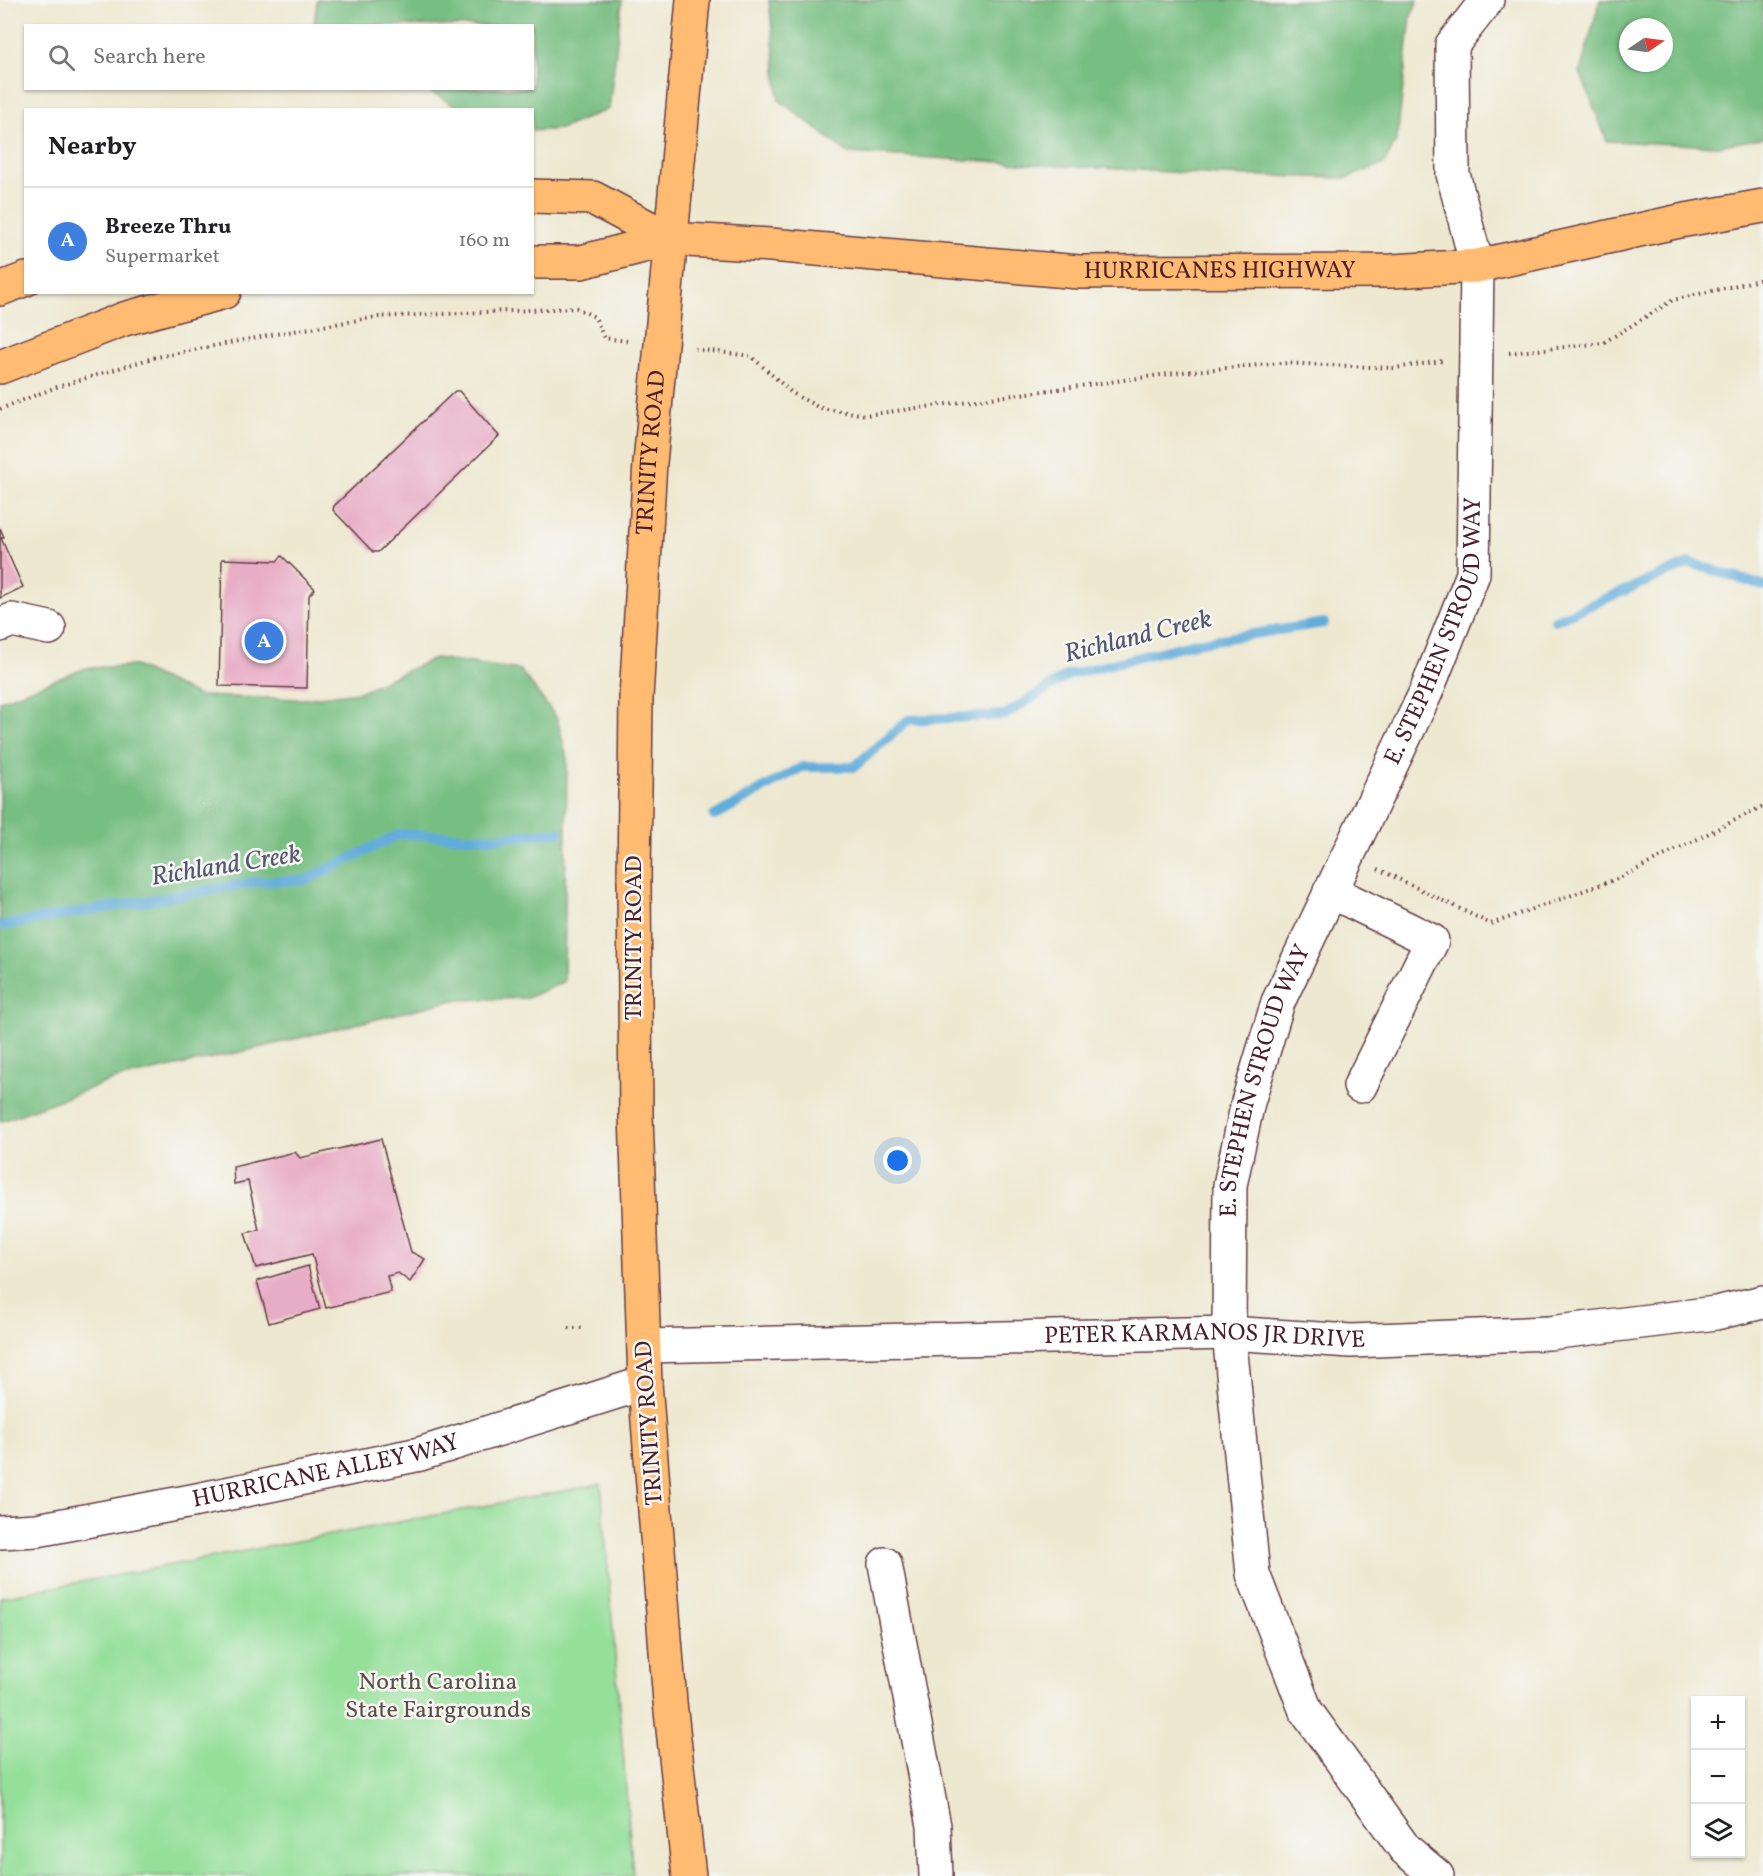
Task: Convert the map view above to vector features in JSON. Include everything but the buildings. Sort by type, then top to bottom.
[{"type":"main road","name":"TRINITY ROAD","points":[[689,1876],[670,1702],[645,1383],[636,1115],[634,883],[636,698],[650,463],[693,0]]},
{"type":"main road","name":"HURRICANES HIGHWAY","points":[[534,196],[593,198],[670,239]]},
{"type":"main road","name":"HURRICANES HIGHWAY","points":[[534,262],[580,262],[670,239],[771,245],[1079,272],[1392,271],[1477,266],[1763,206]]},
{"type":"main road","points":[[0,289],[24,280]]},
{"type":"main road","points":[[0,367],[124,319],[217,294]]},
{"type":"street","name":"E. STEPHEN STROUD WAY","points":[[1437,1876],[1405,1849],[1306,1711],[1253,1574],[1229,1333],[1230,1185],[1248,1102],[1278,1002],[1426,692],[1473,574],[1477,266],[1453,174],[1452,45],[1487,0]]},
{"type":"street","points":[[0,625],[12,620],[49,628]]},
{"type":"street","points":[[1330,891],[1432,941],[1360,1086]]},
{"type":"street","name":"PETER KARMANOS JR DRIVE","points":[[644,1346],[1229,1333],[1351,1341],[1549,1333],[1716,1313],[1763,1302]]},
{"type":"street","name":"HURRICANE ALLEY WAY","points":[[0,1532],[37,1530],[420,1454],[645,1383]]},
{"type":"street","points":[[885,1564],[934,1826],[936,1876]]},
{"type":"path","points":[[1548,349],[1603,343],[1673,300],[1763,279]]},
{"type":"path","points":[[0,409],[54,388],[152,358],[377,317],[576,308],[595,317],[604,338]]},
{"type":"path","points":[[751,356],[792,393],[820,408],[866,415],[1204,370],[1281,363],[1395,368]]},
{"type":"path","points":[[1410,884],[1491,924],[1622,877],[1763,806]]},
{"type":"path","points":[[568,1328],[586,1328]]},
{"type":"green space","points":[[317,0],[622,0],[609,109],[560,129],[534,131],[534,108],[458,108],[428,90],[534,90],[534,24],[314,24]]},
{"type":"green space","points":[[769,0],[1418,0],[1411,16],[1397,139],[1384,164],[1347,178],[1218,175],[848,153],[779,100]]},
{"type":"green space","points":[[1600,0],[1763,0],[1763,138],[1718,146],[1607,141],[1580,72]]},
{"type":"green space","points":[[435,658],[520,670],[557,718],[567,758],[564,982],[527,998],[454,1000],[254,1049],[113,1080],[0,1122],[0,701],[86,668],[135,666],[199,696],[302,699],[359,692]]},
{"type":"green space","name":"North Carolina State Fairgrounds","points":[[601,1484],[633,1876],[0,1876],[0,1597]]},
{"type":"waterway","name":"Richland Creek","points":[[1555,620],[1690,563],[1763,586]]},
{"type":"waterway","name":"Richland Creek","points":[[714,816],[802,767],[854,767],[908,720],[1005,715],[1068,675],[1195,643],[1324,623]]},
{"type":"waterway","name":"Richland Creek","points":[[0,926],[256,882],[306,880],[400,834],[496,838],[559,832]]},
{"type":"place","name":"Breeze Thru","points":[[264,641]]}]
